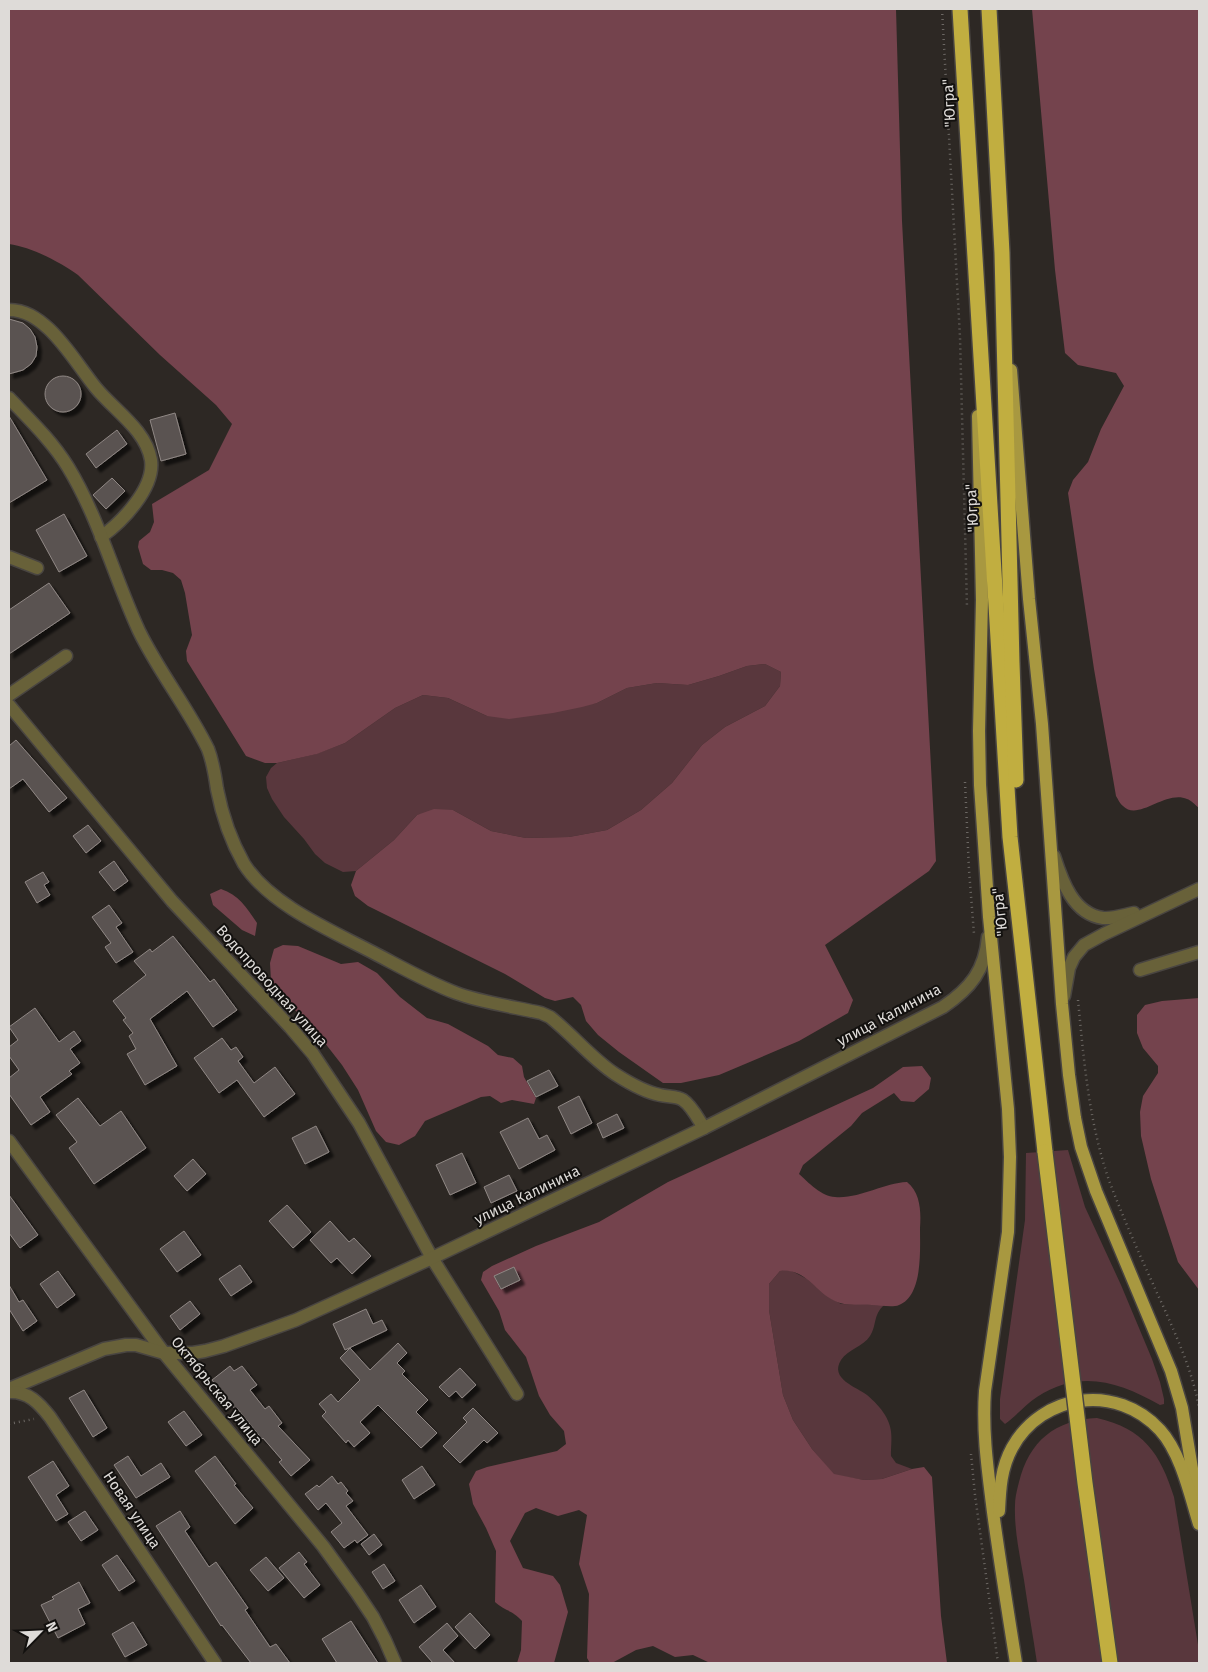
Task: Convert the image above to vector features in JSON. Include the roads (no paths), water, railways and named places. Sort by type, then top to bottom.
[{"type":"highway","name":"\"Югра\"","points":[[960,9],[1010,837],[1027,1004],[1085,1483],[1110,1663]]},
{"type":"highway","name":"\"Югра\"","points":[[988,9],[1002,253],[1012,663],[1027,1004]]},
{"type":"main road","points":[[974,251],[982,600],[979,730],[989,917],[1008,1109],[1010,1157],[1008,1232],[983,1415],[984,1441],[1001,1569],[1016,1663]]},
{"type":"main road","points":[[1002,253],[1029,599],[1042,724],[1062,1004],[1069,1075],[1081,1147],[1105,1215],[1171,1370],[1182,1408],[1199,1511]]},
{"type":"main road","points":[[1001,1569],[1000,1491],[1002,1474],[1007,1458],[1018,1437],[1038,1418],[1055,1408],[1071,1402],[1096,1399],[1116,1402],[1147,1418],[1161,1430],[1179,1464],[1199,1524]]},
{"type":"street","points":[[9,310],[22,311],[48,328],[61,341],[97,389],[129,423],[147,447],[151,460],[145,488],[119,523],[101,536]]},
{"type":"street","points":[[9,398],[47,438],[68,467],[101,536],[139,630],[208,749],[213,762],[225,820],[234,845],[246,866],[263,886],[289,907],[316,924],[434,984],[458,994],[540,1013],[550,1018],[614,1073],[635,1086],[648,1092],[684,1100],[704,1128]]},
{"type":"street","points":[[9,557],[37,568]]},
{"type":"street","points":[[9,695],[66,656]]},
{"type":"street","name":"Водопроводная улица","points":[[9,705],[172,902],[290,1027],[313,1054],[359,1123],[432,1258],[517,1394]]},
{"type":"street","points":[[1050,839],[1061,878],[1067,891],[1084,910],[1095,916],[1115,918],[1156,908]]},
{"type":"street","points":[[1062,1004],[1069,968],[1074,957],[1084,946],[1156,908],[1199,889]]},
{"type":"street","name":"улица Калинина","points":[[9,1390],[92,1352],[104,1349],[126,1345],[164,1352],[193,1353],[233,1343],[304,1317],[704,1128],[954,999],[972,982],[982,966],[986,952],[989,917]]},
{"type":"street","points":[[1140,970],[1199,952]]},
{"type":"street","name":"Октябрьская улица","points":[[9,1141],[164,1352],[329,1554],[372,1617],[395,1663]]},
{"type":"street","name":"Новая улица","points":[[9,1390],[21,1392],[31,1397],[50,1418],[215,1663]]}]
